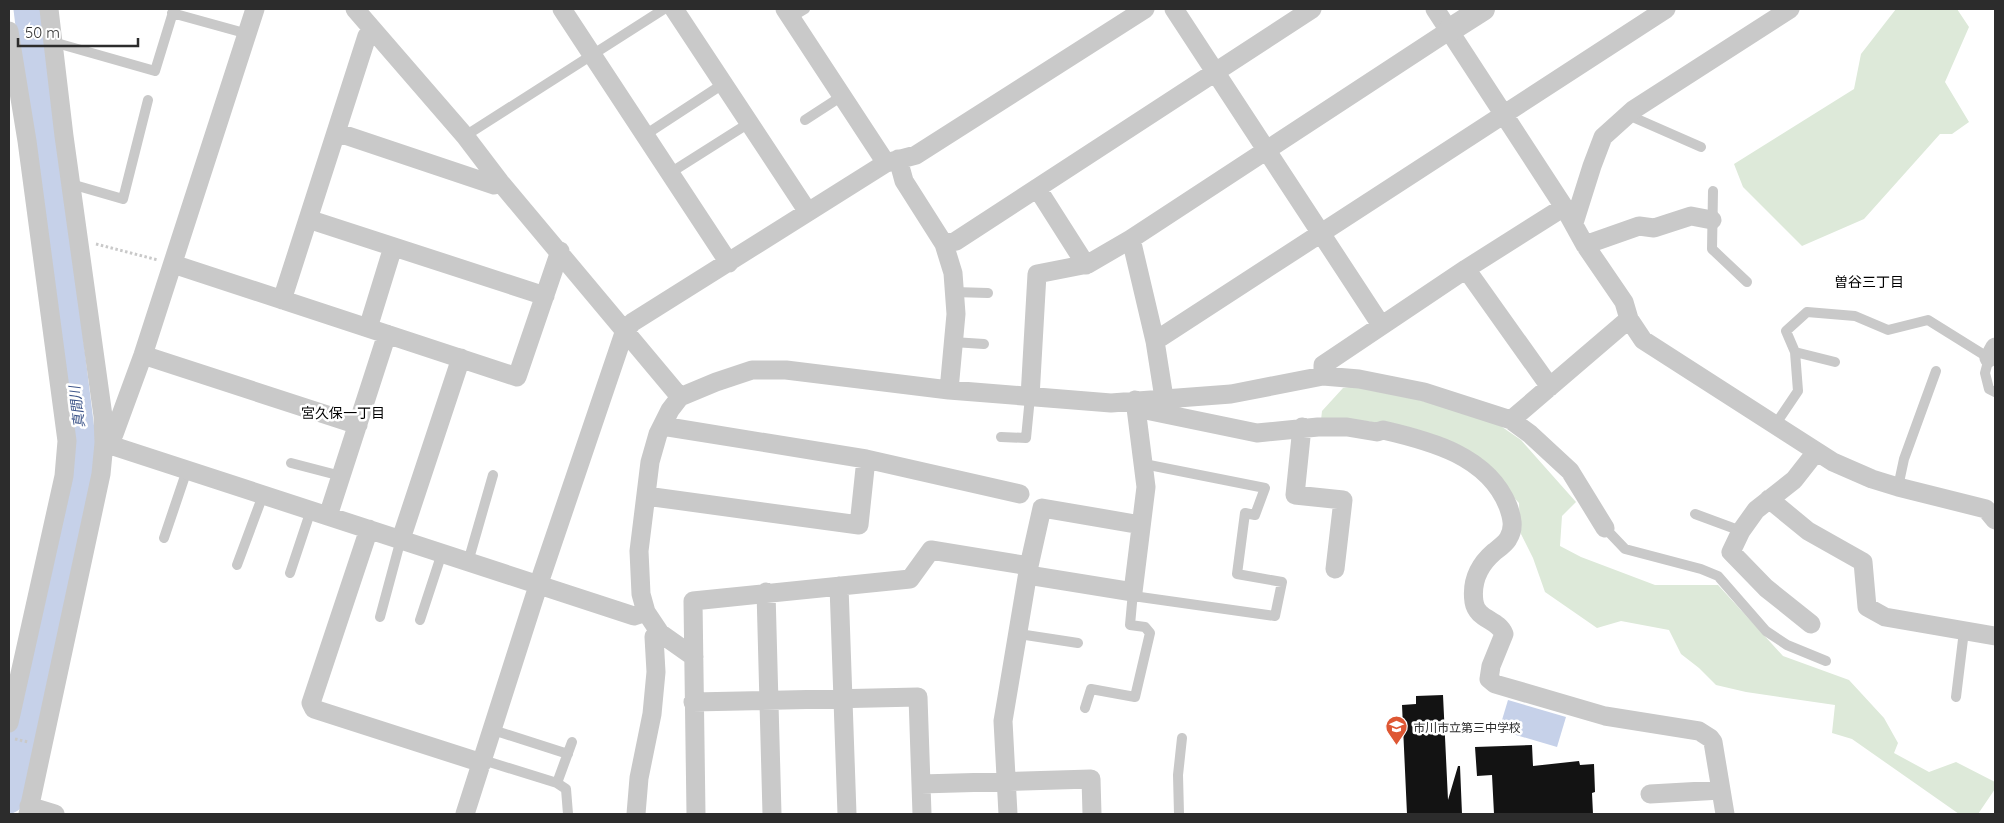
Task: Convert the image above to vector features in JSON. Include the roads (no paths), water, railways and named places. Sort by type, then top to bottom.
[{"type":"street","points":[[49,9],[78,239],[103,416],[104,443],[101,474],[29,810],[55,814]]},
{"type":"street","points":[[104,443],[114,434],[143,355],[256,9]]},
{"type":"street","points":[[355,9],[465,136],[500,182],[560,251],[680,397]]},
{"type":"street","points":[[562,9],[729,263]]},
{"type":"street","points":[[674,9],[808,212]]},
{"type":"street","points":[[465,814],[538,586],[625,330],[633,322],[808,212],[892,161],[916,155],[1145,9]]},
{"type":"street","points":[[1174,9],[1322,232],[1381,325]]},
{"type":"street","points":[[944,244],[956,241],[1312,9]]},
{"type":"street","points":[[1435,9],[1564,207],[1585,245],[1624,302],[1629,319],[1643,340],[1833,462],[1864,476],[1898,487],[1992,511]]},
{"type":"street","points":[[1030,397],[1038,274],[1086,265],[1132,239],[1483,9]]},
{"type":"street","points":[[1155,341],[1666,9]]},
{"type":"street","points":[[1574,223],[1603,137],[1628,115],[1790,9]]},
{"type":"street","points":[[793,12],[842,96],[892,161],[944,244],[953,273],[956,314],[949,390]]},
{"type":"street","points":[[9,31],[27,141],[67,441],[64,476],[10,731]]},
{"type":"street","points":[[282,300],[367,36],[373,31]]},
{"type":"street","points":[[336,132],[494,185],[500,182]]},
{"type":"street","points":[[1037,188],[1086,265]]},
{"type":"street","points":[[1323,376],[1323,365],[1466,269],[1564,207]]},
{"type":"street","points":[[1585,245],[1639,226],[1654,228],[1691,216],[1712,220]]},
{"type":"street","points":[[308,219],[545,296]]},
{"type":"street","points":[[1132,239],[1155,341],[1164,398]]},
{"type":"street","points":[[368,328],[393,247]]},
{"type":"street","points":[[173,264],[517,377],[560,251]]},
{"type":"street","points":[[1466,269],[1550,387]]},
{"type":"street","points":[[1511,420],[1629,319]]},
{"type":"street","points":[[319,513],[341,476],[387,334]]},
{"type":"street","points":[[143,355],[358,425]]},
{"type":"street","points":[[401,540],[460,358]]},
{"type":"street","points":[[694,656],[660,633],[646,612],[641,594],[639,551],[650,462],[658,434],[670,410],[680,397],[752,370],[786,370],[949,390],[1136,404],[1257,433],[1302,427],[1347,427],[1378,432],[1383,430],[1438,445],[1468,460],[1484,471],[1497,486],[1512,517],[1513,526],[1508,539],[1485,560],[1476,576],[1474,602],[1477,611],[1502,629],[1504,634],[1491,666],[1489,679],[1495,684],[1605,716],[1699,731],[1713,742],[1726,814]]},
{"type":"street","points":[[1136,404],[1164,398],[1231,394],[1323,376],[1359,379],[1424,392],[1511,420],[1530,434],[1570,471],[1605,528]]},
{"type":"street","points":[[696,814],[692,600],[910,579],[931,550],[1133,594],[1146,487],[1136,404]]},
{"type":"street","points":[[662,426],[866,459],[1020,494]]},
{"type":"street","points":[[1302,427],[1295,495],[1343,500],[1335,569]]},
{"type":"street","points":[[104,443],[634,616],[646,612]]},
{"type":"street","points":[[1811,624],[1766,588],[1731,552],[1741,531],[1756,510],[1794,480],[1816,452]]},
{"type":"street","points":[[646,496],[859,525],[866,459]]},
{"type":"street","points":[[1769,499],[1808,531],[1862,562],[1867,607],[1885,618],[1995,636]]},
{"type":"street","points":[[1008,814],[1003,721],[1042,508],[1141,524]]},
{"type":"street","points":[[369,529],[311,703],[314,709],[482,761]]},
{"type":"street","points":[[838,586],[847,814]]},
{"type":"street","points":[[766,592],[772,814]]},
{"type":"street","points":[[636,814],[639,778],[653,705],[656,672],[654,637],[660,633]]},
{"type":"street","points":[[693,702],[918,697],[922,814]]},
{"type":"street","points":[[922,784],[1091,779],[1092,814]]},
{"type":"street","points":[[1650,794],[1721,790]]},
{"type":"lane","points":[[465,136],[664,9]]},
{"type":"lane","points":[[53,42],[154,71],[173,11],[248,34]]},
{"type":"lane","points":[[645,135],[723,84]]},
{"type":"lane","points":[[805,120],[842,96]]},
{"type":"lane","points":[[71,184],[123,199],[148,100]]},
{"type":"lane","points":[[1628,115],[1702,147]]},
{"type":"lane","points":[[670,174],[749,123]]},
{"type":"lane","points":[[1713,191],[1712,249],[1747,282]]},
{"type":"lane","points":[[954,292],[988,293]]},
{"type":"lane","points":[[1775,425],[1798,391],[1795,352],[1786,331],[1807,312],[1855,316],[1888,330],[1928,320],[1992,353],[1985,373],[1989,388],[1995,392]]},
{"type":"lane","points":[[954,342],[984,344]]},
{"type":"lane","points":[[1795,352],[1835,362]]},
{"type":"lane","points":[[1898,487],[1904,459],[1936,371]]},
{"type":"lane","points":[[1001,437],[1026,438],[1030,397]]},
{"type":"lane","points":[[292,463],[341,476]]},
{"type":"lane","points":[[1085,708],[1091,689],[1135,697],[1150,633],[1145,627],[1130,625],[1133,594],[1275,616],[1282,582],[1237,574],[1245,513],[1255,515],[1265,488],[1144,464]]},
{"type":"lane","points":[[164,538],[187,470]]},
{"type":"lane","points":[[468,562],[494,475]]},
{"type":"lane","points":[[237,565],[263,494]]},
{"type":"lane","points":[[290,573],[319,513]]},
{"type":"lane","points":[[1695,514],[1741,531]]},
{"type":"lane","points":[[1605,528],[1625,549],[1701,569],[1718,576],[1766,631],[1787,645],[1826,661]]},
{"type":"lane","points":[[380,617],[401,540]]},
{"type":"lane","points":[[420,620],[442,553]]},
{"type":"lane","points":[[1956,697],[1964,632]]},
{"type":"lane","points":[[1019,634],[1078,643]]},
{"type":"lane","points":[[493,730],[568,754]]},
{"type":"lane","points":[[1179,814],[1178,775],[1182,738]]},
{"type":"lane","points":[[558,783],[572,742]]},
{"type":"lane","points":[[482,761],[558,783],[566,789],[568,814]]},
{"type":"water","points":[[1508,700],[1566,717],[1557,747],[1499,730]]},
{"type":"waterway","name":"真間川","points":[[9,799],[84,463],[28,9]]},
{"type":"place","name":"市川市立第三中学校","points":[[1397,746]]},
{"type":"district","name":"曽谷三丁目","points":[[1869,282]]},
{"type":"district","name":"宮久保一丁目","points":[[343,413]]}]
